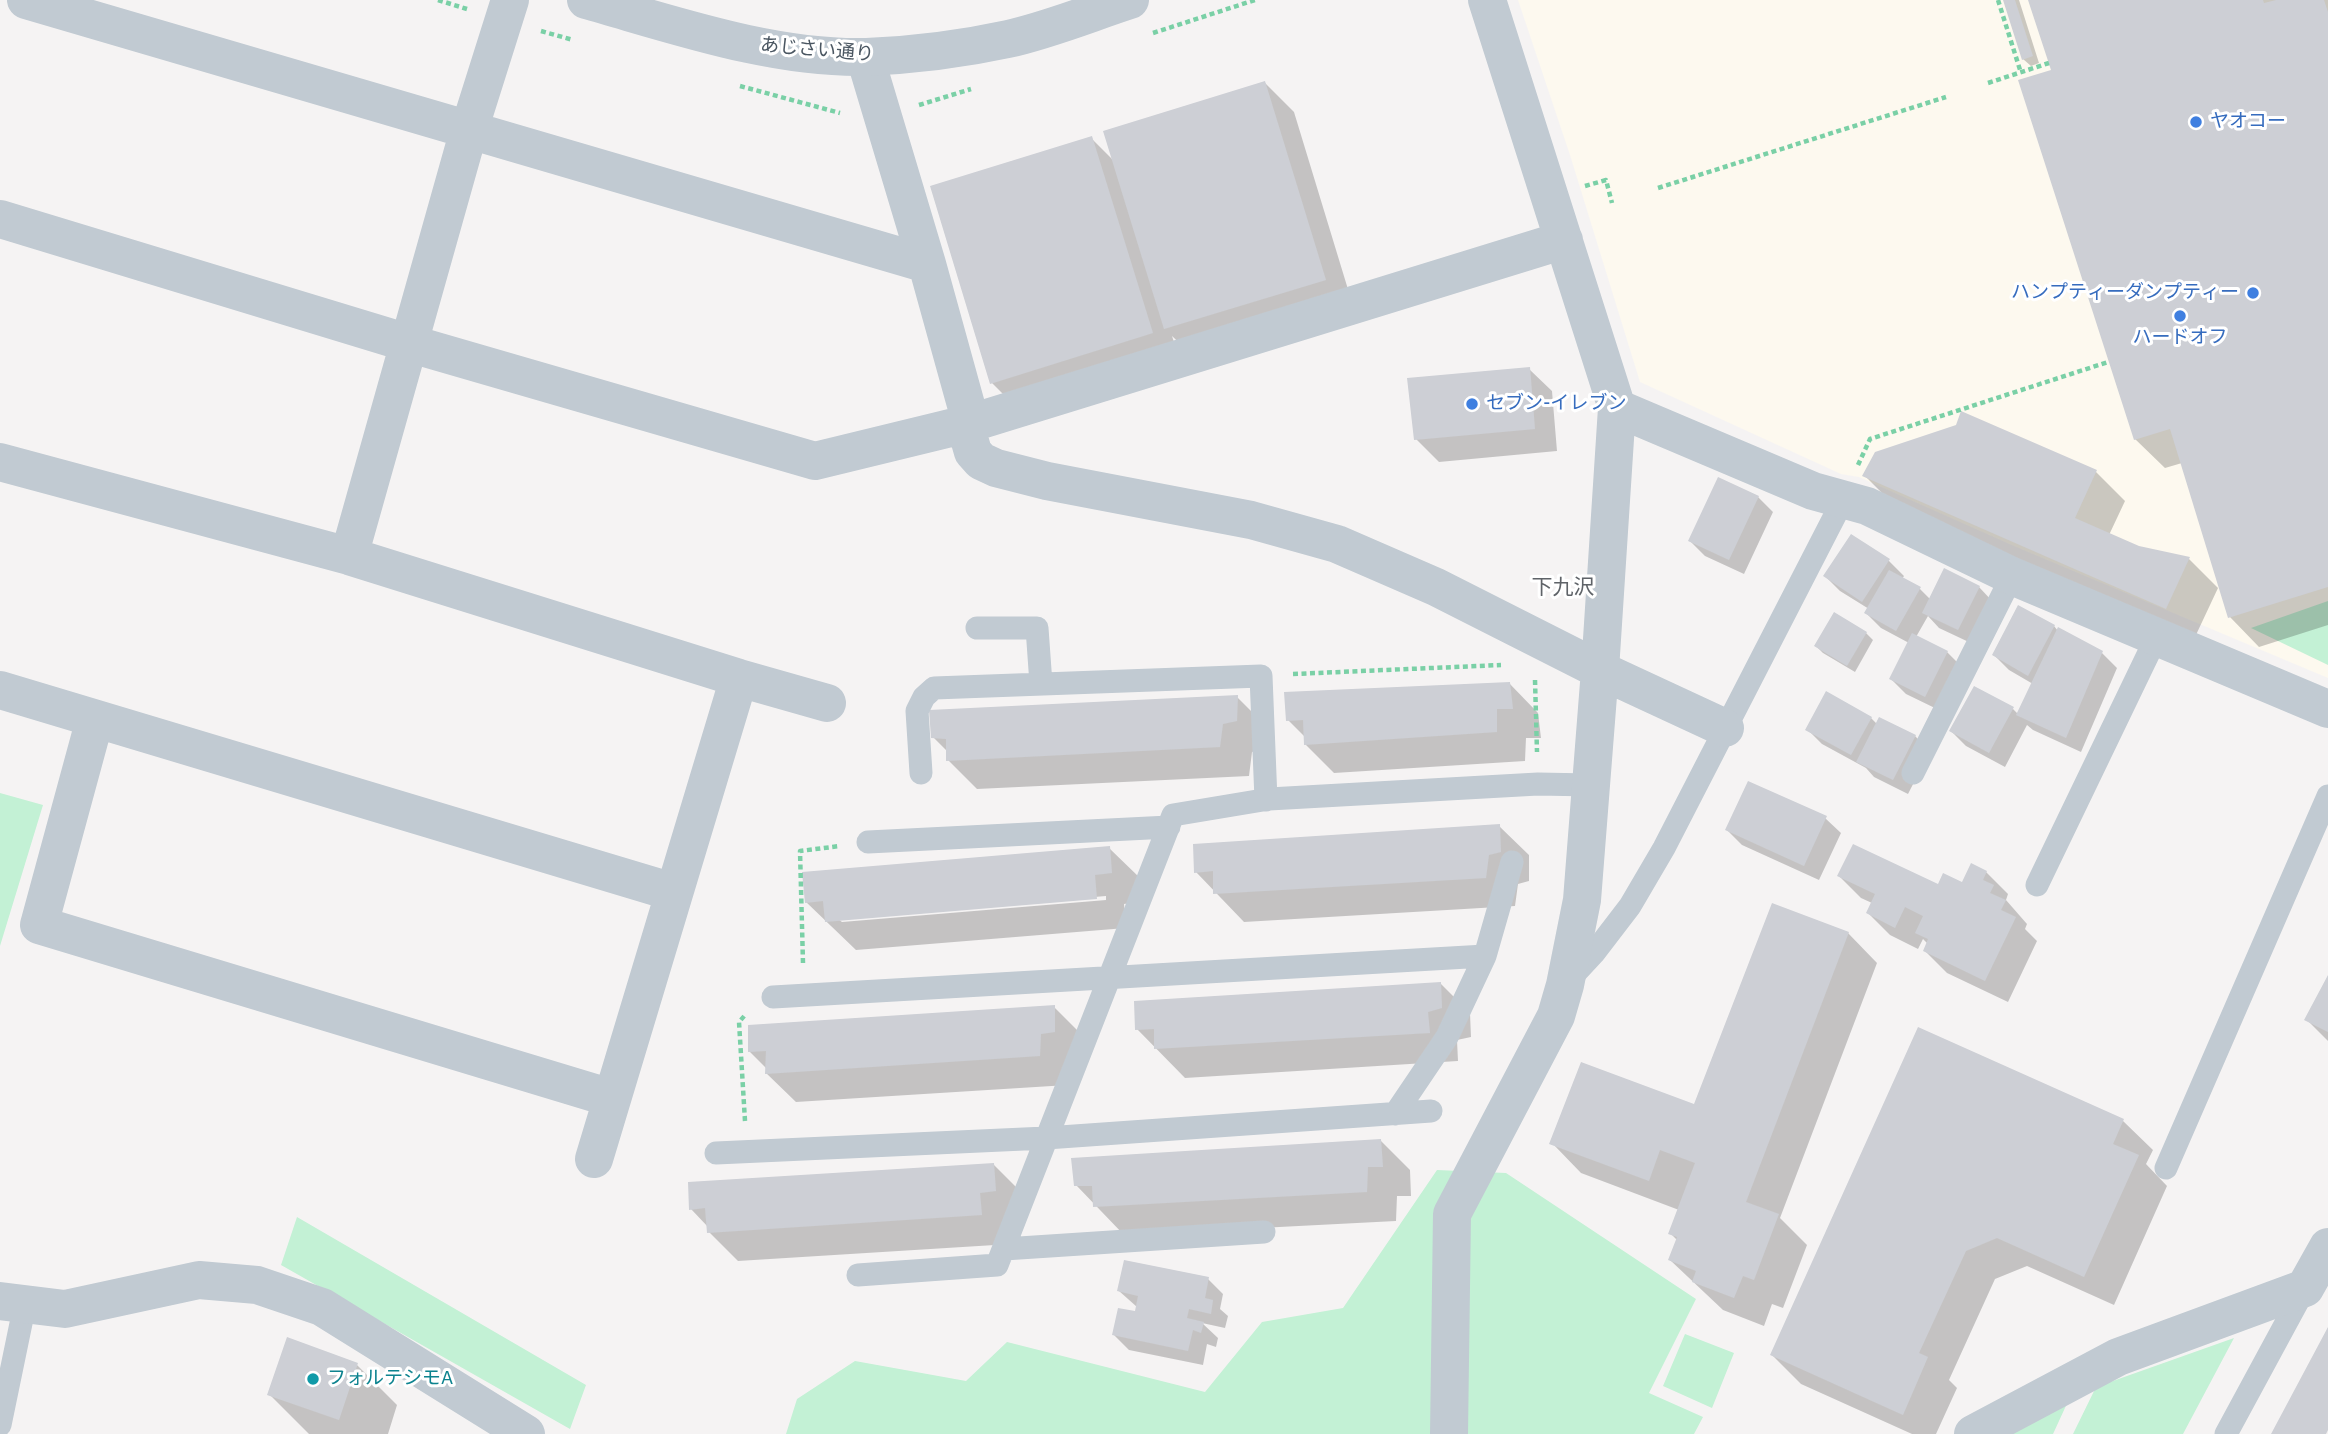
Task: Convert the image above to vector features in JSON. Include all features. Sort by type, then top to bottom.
[{"type":"street","points":[[26,0],[927,264]]},
{"type":"street","points":[[349,556],[469,130],[510,0]]},
{"type":"street","name":"あじさい通り","points":[[586,0],[734,41],[808,53],[864,57],[936,51],[1010,38],[1130,0]]},
{"type":"street","points":[[1449,1434],[1452,1214],[1550,1027],[1565,985],[1582,900],[1617,408],[1487,0]]},
{"type":"street","points":[[864,57],[927,264],[971,423],[969,438],[973,452],[981,461],[996,468],[1047,481],[1251,520],[1337,544],[1436,587],[1600,670],[1725,728]]},
{"type":"street","points":[[0,219],[408,343],[815,461],[971,423],[1564,240]]},
{"type":"street","points":[[1617,408],[1814,491],[1849,485],[1867,506],[2012,576],[2328,709]]},
{"type":"street","points":[[0,462],[349,556],[739,678],[827,702]]},
{"type":"street","points":[[594,1158],[739,678]]},
{"type":"street","points":[[0,690],[673,892]]},
{"type":"street","points":[[95,719],[38,925],[611,1098]]},
{"type":"street","points":[[1973,1434],[2118,1357],[2305,1288],[2328,1247]]},
{"type":"street","points":[[12,1302],[65,1309],[199,1280],[257,1285],[322,1307],[526,1434]]},
{"type":"lane","points":[[1565,985],[1630,906],[1664,848],[1849,485]]},
{"type":"lane","points":[[1913,774],[2012,576]]},
{"type":"lane","points":[[977,628],[1037,628],[1041,684]]},
{"type":"lane","points":[[2037,885],[2156,638]]},
{"type":"lane","points":[[921,773],[917,711],[924,697],[934,688],[1261,676],[1266,800]]},
{"type":"lane","points":[[858,1275],[997,1265],[1173,815],[1266,800],[1538,784],[1591,785]]},
{"type":"lane","points":[[2166,1168],[2328,796]]},
{"type":"lane","points":[[868,842],[1169,827]]},
{"type":"lane","points":[[1395,1114],[1447,1037],[1485,956],[1512,862]]},
{"type":"lane","points":[[773,997],[1485,956]]},
{"type":"lane","points":[[716,1153],[1046,1138],[1431,1111]]},
{"type":"lane","points":[[1004,1249],[1264,1232]]},
{"type":"lane","points":[[2225,1434],[2305,1288]]},
{"type":"lane","points":[[0,1425],[12,1302]]},
{"type":"path","points":[[438,0],[472,11]]},
{"type":"path","points":[[1998,0],[2021,73]]},
{"type":"path","points":[[1988,83],[2049,63]]},
{"type":"path","points":[[1658,188],[1946,97]]},
{"type":"path","points":[[1583,186],[1606,180],[1612,203]]},
{"type":"path","points":[[1849,485],[1871,439],[2108,362]]},
{"type":"path","points":[[1533,636],[1538,784]]},
{"type":"path","points":[[1261,676],[1507,665]]},
{"type":"path","points":[[1530,677],[1535,684]]},
{"type":"path","points":[[804,996],[800,851],[868,842]]},
{"type":"path","points":[[747,1152],[739,1021],[754,1006],[773,997]]},
{"type":"shaded area","points":[[1518,0],[2328,0],[2328,678],[2014,546],[1859,477],[1841,474],[1640,382],[1570,155]]},
{"type":"green space","points":[[2328,601],[2328,665],[2251,628]]},
{"type":"green space","points":[[0,793],[43,805],[0,946]]},
{"type":"green space","points":[[1437,1170],[1506,1173],[1696,1299],[1649,1393],[1703,1417],[1694,1434],[786,1434],[797,1399],[855,1361],[966,1381],[1007,1342],[1205,1392],[1262,1322],[1343,1308]]},
{"type":"green space","points":[[297,1217],[586,1385],[570,1429],[281,1265]]},
{"type":"green space","points":[[1685,1334],[1734,1353],[1712,1408],[1663,1386]]},
{"type":"green space","points":[[2234,1338],[2183,1434],[2073,1434],[2096,1387]]},
{"type":"green space","points":[[2070,1397],[2053,1434],[1999,1434]]},
{"type":"building","points":[[2003,0],[2015,0],[2033,56],[2022,60]]},
{"type":"building","points":[[2028,0],[2263,0],[2264,3],[2276,0],[2324,0],[2328,12],[2328,587],[2228,618],[2170,429],[2134,440],[2018,80],[2051,70]]},
{"type":"building","points":[[1265,81],[1326,280],[1164,329],[1103,131]]},
{"type":"building","points":[[1092,136],[1153,333],[990,384],[930,186]]},
{"type":"building","name":"セブン-イレブン","points":[[1530,367],[1535,429],[1414,440],[1407,378]]},
{"type":"building","points":[[1961,411],[2097,470],[2075,518],[2139,546],[2190,557],[2166,609],[1862,476],[1875,452],[1956,425]]},
{"type":"building","points":[[1718,477],[1759,496],[1729,560],[1688,541]]},
{"type":"building","points":[[1851,534],[1890,559],[1862,602],[1823,576]]},
{"type":"building","points":[[1944,568],[1980,586],[1958,630],[1922,613]]},
{"type":"building","points":[[1889,570],[1921,587],[1896,631],[1864,613]]},
{"type":"building","points":[[2018,605],[2055,625],[2028,676],[1992,655]]},
{"type":"building","points":[[1834,612],[1867,632],[1847,666],[1814,646]]},
{"type":"building","points":[[2058,627],[2103,651],[2066,738],[2016,715]]},
{"type":"building","points":[[1912,633],[1948,651],[1925,697],[1889,679]]},
{"type":"building","points":[[1510,682],[1513,709],[1497,709],[1497,732],[1304,745],[1303,720],[1286,721],[1284,692]]},
{"type":"building","points":[[1974,686],[2014,707],[1989,753],[1949,731]]},
{"type":"building","points":[[1826,691],[1872,717],[1851,755],[1805,730]]},
{"type":"building","points":[[1238,695],[1237,721],[1223,724],[1220,747],[946,761],[946,739],[931,738],[929,710]]},
{"type":"building","points":[[1879,717],[1916,735],[1893,780],[1856,762]]},
{"type":"building","points":[[1748,781],[1827,816],[1804,866],[1725,830]]},
{"type":"building","points":[[1500,824],[1501,852],[1489,855],[1486,878],[1213,894],[1213,871],[1194,873],[1193,844]]},
{"type":"building","points":[[1853,844],[1938,884],[1943,873],[1962,882],[1971,863],[1987,871],[1983,880],[1994,885],[1990,893],[2006,900],[2001,910],[2016,917],[1985,981],[1923,951],[1928,939],[1915,933],[1923,916],[1905,907],[1895,928],[1866,913],[1875,894],[1837,876]]},
{"type":"building","points":[[1110,846],[1112,873],[1095,875],[1097,899],[825,922],[823,901],[805,903],[802,872]]},
{"type":"building","points":[[1772,903],[1849,932],[1746,1202],[1779,1214],[1754,1280],[1743,1276],[1734,1298],[1692,1282],[1696,1271],[1668,1260],[1677,1237],[1668,1234],[1695,1163],[1660,1150],[1649,1181],[1549,1144],[1581,1062],[1694,1104]]},
{"type":"building","points":[[2328,975],[2328,1032],[2304,1020]]},
{"type":"building","points":[[1441,982],[1442,1008],[1428,1012],[1430,1033],[1154,1049],[1154,1029],[1135,1030],[1134,1001]]},
{"type":"building","points":[[1055,1005],[1055,1032],[1041,1034],[1040,1056],[765,1074],[766,1051],[748,1052],[748,1025]]},
{"type":"building","points":[[1918,1027],[2124,1119],[2113,1144],[2139,1155],[2084,1277],[1997,1238],[1966,1251],[1919,1353],[1928,1357],[1903,1415],[1770,1355]]},
{"type":"building","points":[[1381,1139],[1383,1167],[1368,1167],[1367,1192],[1093,1207],[1092,1186],[1074,1186],[1071,1158]]},
{"type":"building","points":[[994,1163],[996,1191],[980,1193],[982,1215],[707,1233],[705,1208],[689,1210],[688,1182]]},
{"type":"building","points":[[1124,1260],[1209,1277],[1205,1298],[1213,1300],[1211,1314],[1189,1309],[1187,1318],[1204,1322],[1201,1333],[1193,1330],[1188,1351],[1112,1335],[1118,1308],[1135,1311],[1138,1296],[1117,1291]]},
{"type":"building","points":[[2328,1327],[2326,1434],[2271,1434]]},
{"type":"building","name":"フォルテシモA","points":[[287,1337],[358,1363],[339,1420],[267,1395]]},
{"type":"place","name":"ヤオコー","points":[[2196,122]]},
{"type":"place","name":"ハンプティーダンプティー","points":[[2253,293]]},
{"type":"place","name":"ハードオフ","points":[[2180,316]]},
{"type":"place","name":"セブン-イレブン","points":[[1472,404]]},
{"type":"place","name":"フォルテシモA","points":[[313,1379]]},
{"type":"district","name":"下九沢","points":[[1563,588]]}]
